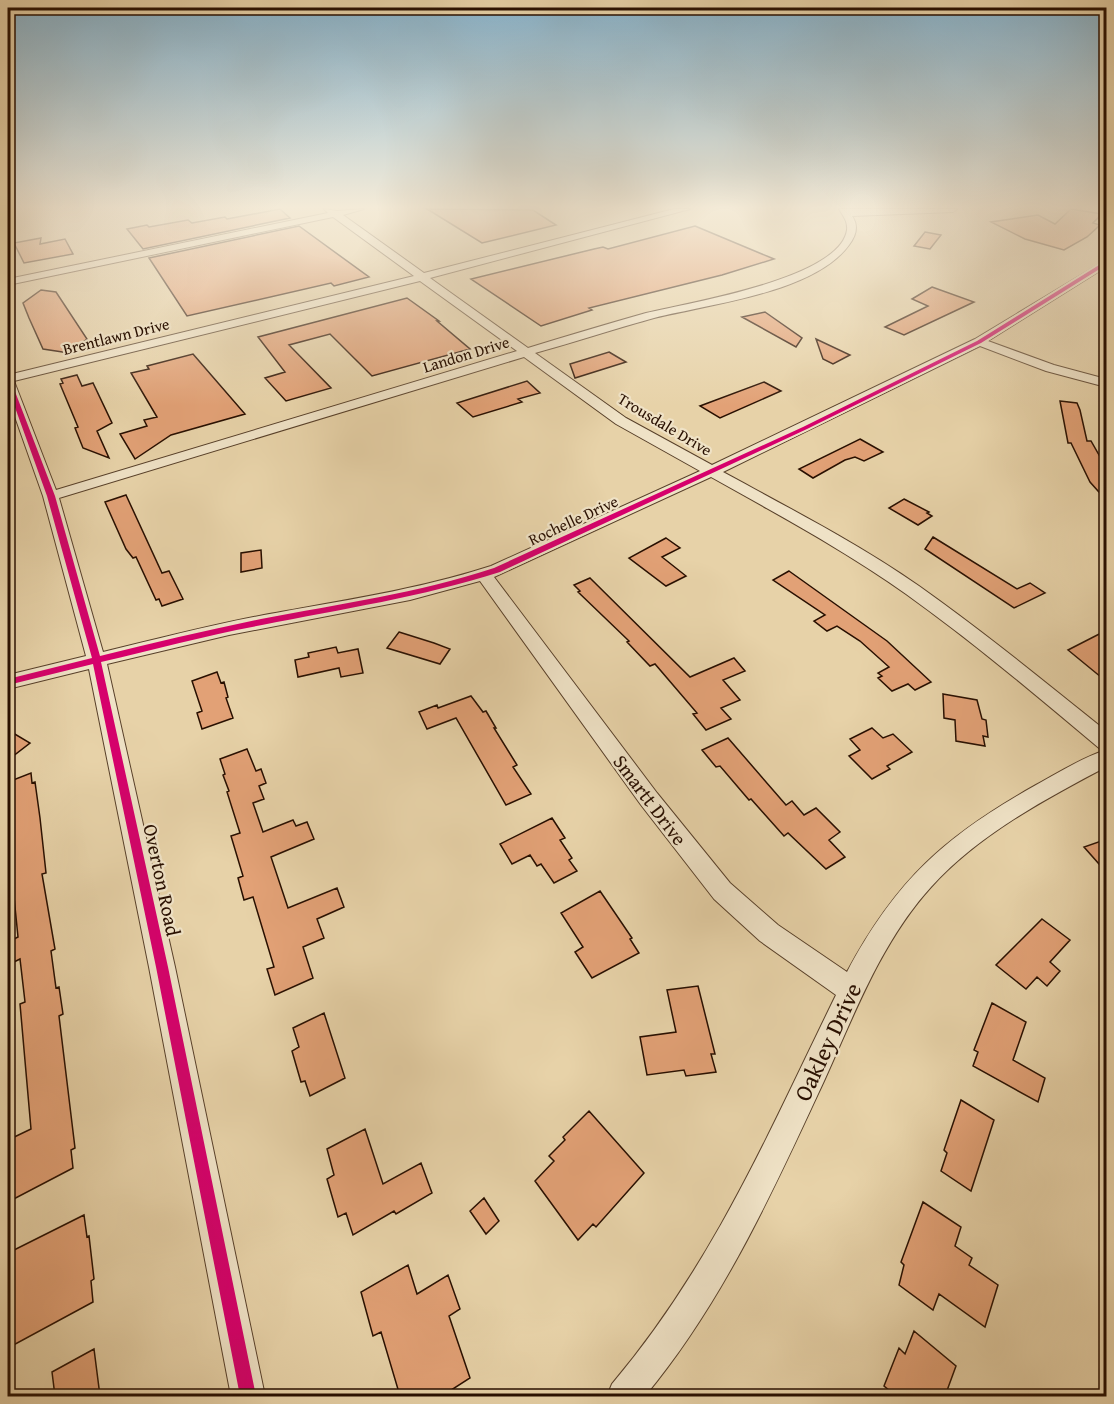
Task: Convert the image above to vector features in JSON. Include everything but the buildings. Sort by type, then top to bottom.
[{"type":"street","points":[[8,282],[43,275]]},
{"type":"street","name":"Trousdale Drive","points":[[417,275],[632,428],[814,528],[902,583],[974,635],[1107,742]]},
{"type":"street","name":"Brentlawn Drive","points":[[8,380],[430,275]]},
{"type":"street","name":"Landon Drive","points":[[51,496],[201,453],[527,352],[651,316],[760,290],[800,275]]},
{"type":"street","name":"Rochelle Drive","points":[[8,682],[232,628],[389,599],[484,575],[591,529],[979,342],[1088,275]]},
{"type":"street","points":[[979,342],[1050,368],[1107,383]]},
{"type":"street","name":"Overton Road","points":[[8,380],[16,427],[51,496],[97,662],[162,967],[248,1396]]},
{"type":"street","name":"Smartt Drive","points":[[484,575],[649,799],[722,891],[769,933],[851,990]]},
{"type":"street","name":"Oakley Drive","points":[[624,1396],[683,1319],[724,1253],[749,1208],[851,990],[903,903],[935,867],[986,828],[1107,758]]},
{"type":"cycle path","points":[[8,682],[229,629],[410,594],[497,570],[805,428],[979,342],[1087,275]]},
{"type":"cycle path","points":[[8,381],[51,496],[97,662],[162,967],[248,1396]]}]
